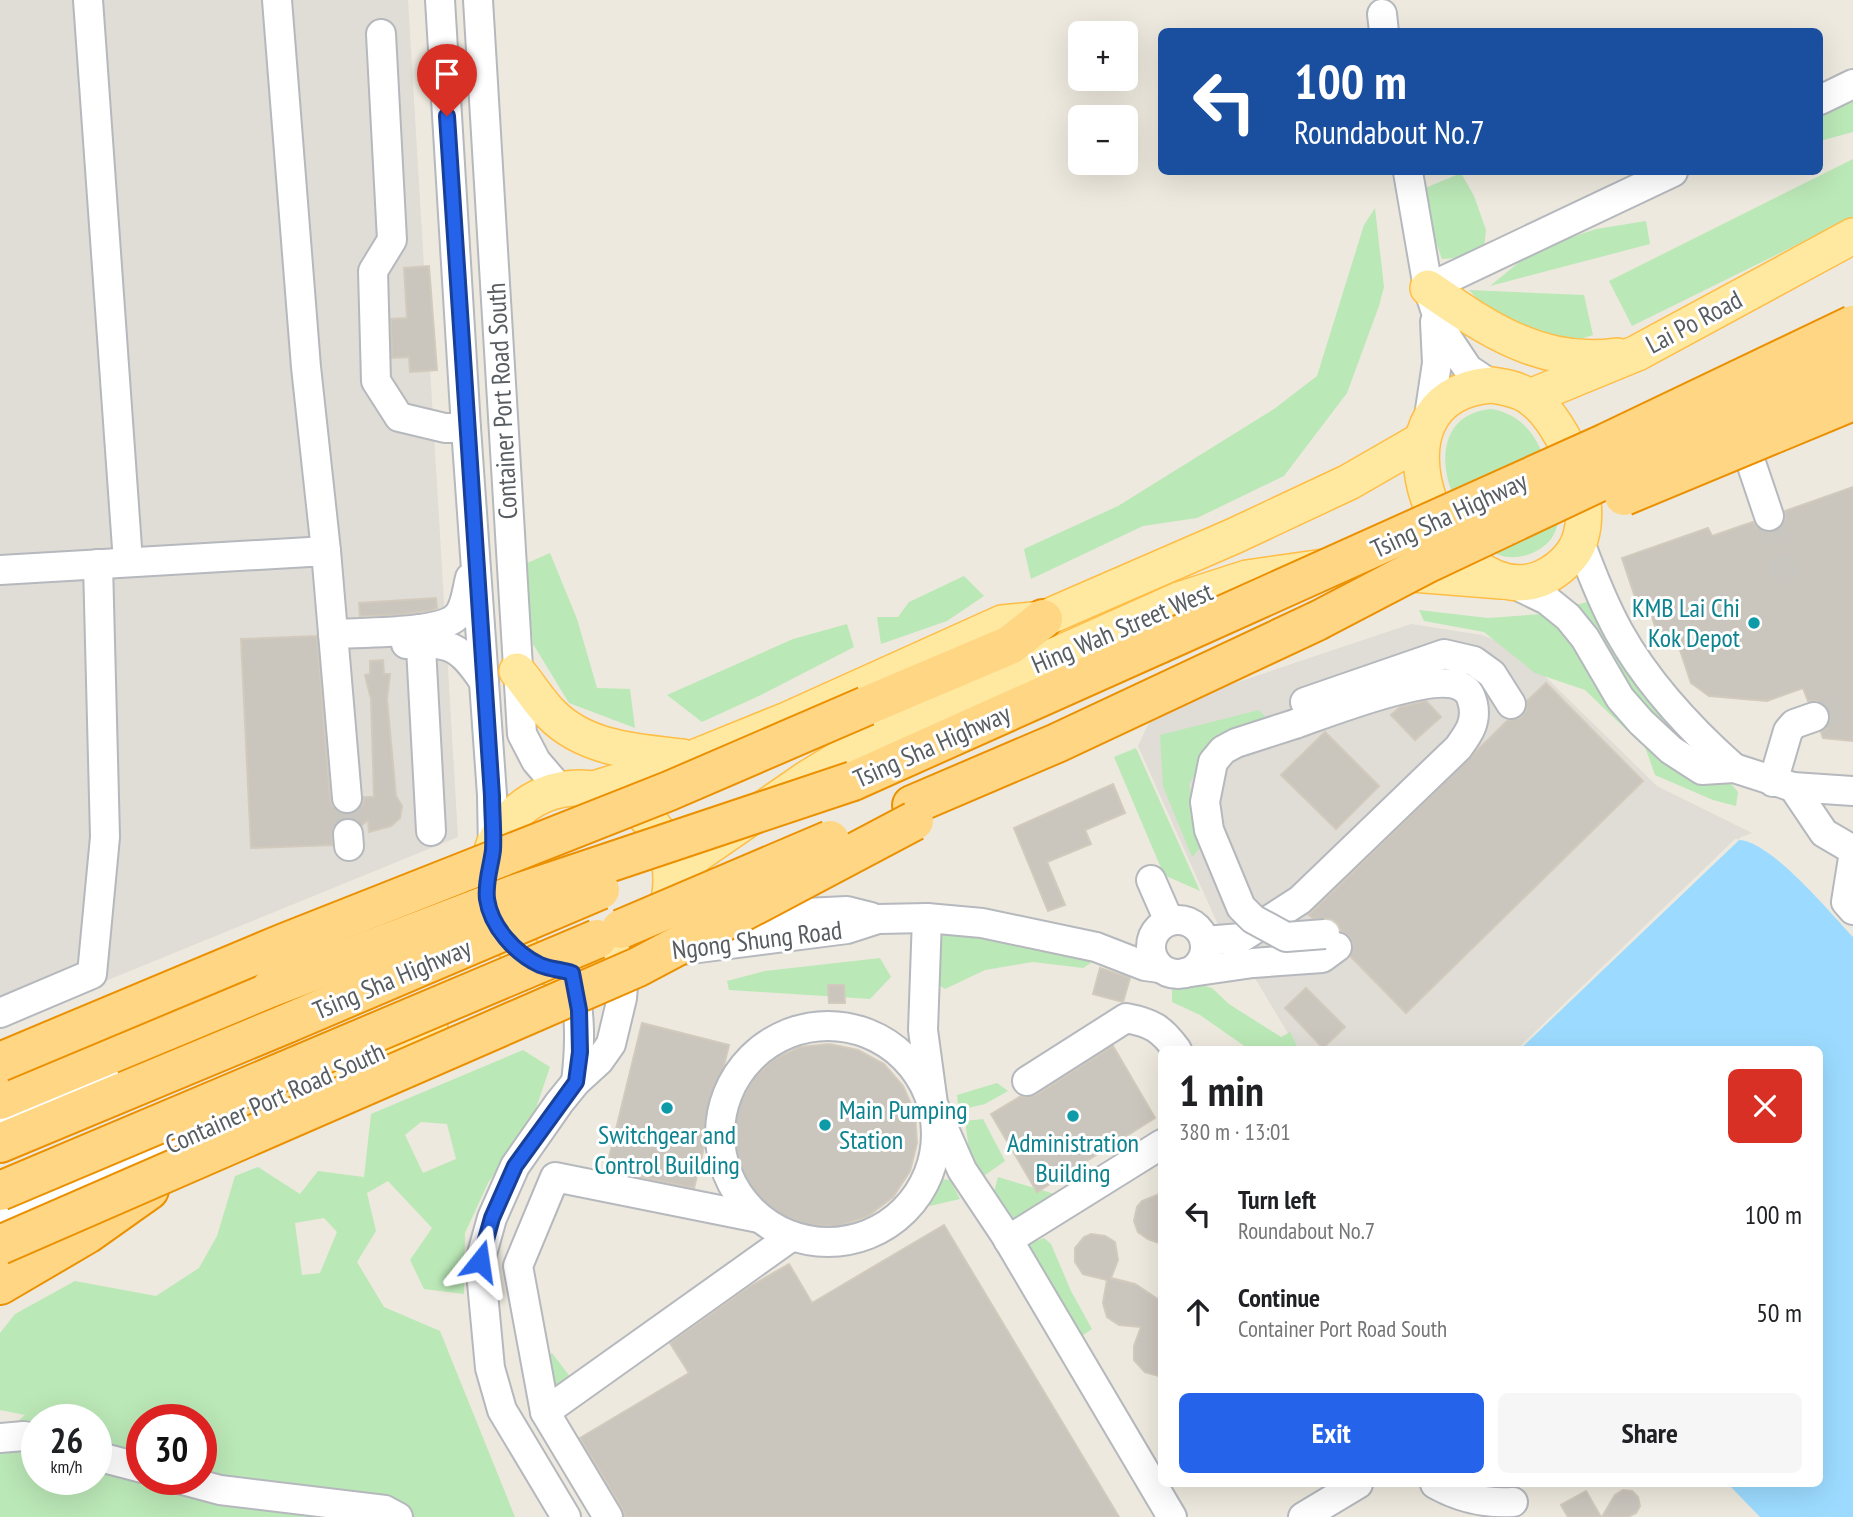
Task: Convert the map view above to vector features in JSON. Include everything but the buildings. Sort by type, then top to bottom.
[{"type":"highway","name":"Tsing Sha Highway","points":[[0,1143],[301,1018],[853,781],[1568,461],[1853,325]]},
{"type":"highway","points":[[1317,621],[1430,562],[1853,362]]},
{"type":"highway","name":"Tsing Sha Highway","points":[[0,1191],[1056,743],[1317,621],[1435,577],[1853,401]]},
{"type":"highway","points":[[0,1062],[271,948],[668,791],[1010,645],[1043,619]]},
{"type":"highway","points":[[0,1245],[638,967],[1056,743]]},
{"type":"highway","points":[[0,1100],[272,987],[522,892],[853,781]]},
{"type":"highway","points":[[0,1285],[87,1234],[276,1099]]},
{"type":"main road","name":"Lai Po Road","points":[[1530,397],[1637,353],[1853,236]]},
{"type":"main road","points":[[1431,298],[1500,335],[1534,348],[1580,357],[1602,358],[1637,353]]},
{"type":"main road","points":[[1492,385],[1512,389],[1530,397],[1546,412],[1569,452],[1579,478],[1584,504],[1581,535],[1572,555],[1559,568],[1527,584],[1507,582],[1479,569],[1459,553],[1444,532],[1421,475],[1419,458],[1425,431],[1440,406],[1453,396],[1478,386],[1492,385]]},
{"type":"main road","points":[[1581,535],[1623,492],[1657,470],[1695,453],[1743,439],[1853,419]]},
{"type":"main road","name":"Hing Wah Street West","points":[[594,789],[693,758],[787,720],[1002,623],[1043,619],[1338,488],[1383,464],[1425,431]]},
{"type":"main road","name":"Hing Wah Street West","points":[[671,889],[699,853],[808,778],[881,733],[1179,600],[1247,578],[1324,567],[1507,582]]},
{"type":"main road","points":[[517,671],[551,714],[582,737],[618,748],[693,758]]},
{"type":"main road","points":[[560,789],[594,789],[624,799],[648,818],[665,845],[671,889],[657,932],[630,958],[608,969],[556,969],[520,953],[503,935],[491,914],[487,899],[493,851],[510,820],[522,806],[534,798],[560,789]]},
{"type":"main road","name":"Container Port Road South","points":[[276,1099],[556,969]]},
{"type":"street","points":[[88,0],[128,562]]},
{"type":"street","points":[[277,0],[306,368],[326,551],[347,798]]},
{"type":"street","name":"Container Port Road South","points":[[440,0],[492,796],[493,851]]},
{"type":"street","name":"Container Port Road South","points":[[478,0],[522,734],[536,761],[560,789]]},
{"type":"street","points":[[381,34],[393,240],[373,271],[376,381],[399,417],[444,428],[466,428]]},
{"type":"street","points":[[1823,99],[1853,84]]},
{"type":"street","points":[[1409,175],[1431,298],[1437,363],[1425,431]]},
{"type":"street","points":[[1431,298],[1667,175]]},
{"type":"street","points":[[1431,298],[1448,339],[1468,369],[1492,385]]},
{"type":"street","points":[[1743,439],[1769,516]]},
{"type":"street","name":"Hing Wah Street West","points":[[1581,535],[1600,594],[1635,658],[1673,708],[1734,768]]},
{"type":"street","points":[[0,570],[326,551]]},
{"type":"street","points":[[333,641],[420,636],[450,622],[459,615],[463,606],[475,558]]},
{"type":"street","points":[[0,1013],[92,974],[105,837],[98,564]]},
{"type":"street","name":"Hing Wah Street West","points":[[1507,582],[1546,600],[1569,617],[1585,638],[1620,698],[1671,750],[1702,770],[1734,768],[1783,784],[1853,791]]},
{"type":"street","points":[[420,636],[456,649],[468,658],[484,682]]},
{"type":"street","points":[[420,636],[431,831]]},
{"type":"street","points":[[1294,724],[1306,700],[1444,654],[1474,661],[1492,674],[1510,704]]},
{"type":"street","points":[[1172,971],[1322,958],[1331,941],[1286,937],[1262,925],[1241,907],[1209,831],[1205,802],[1213,762],[1223,750],[1236,743],[1418,684],[1460,685],[1471,695],[1473,726],[1458,748],[1300,900],[1262,925],[1241,938],[1205,941]]},
{"type":"street","points":[[1814,717],[1794,724],[1788,731],[1783,784],[1824,833],[1853,850]]},
{"type":"street","points":[[1853,858],[1846,902],[1853,910]]},
{"type":"street","points":[[1150,880],[1163,926],[1151,946],[1152,954],[1172,971],[1192,970],[1203,958],[1205,941],[1196,926],[1187,921],[1163,926]]},
{"type":"street","name":"Ngong Shung Road","points":[[671,889],[732,916],[847,911],[878,919],[927,918],[982,923],[1096,947],[1145,966],[1172,971]]},
{"type":"street","points":[[0,1119],[409,967],[442,947],[487,899]]},
{"type":"street","points":[[608,1517],[545,1412],[518,1266],[555,1177],[759,1218],[792,1236],[825,1242],[859,1238],[890,1224],[914,1201],[931,1171],[937,1138],[923,1030],[927,918]]},
{"type":"street","name":"Ngong Shung Road","points":[[630,958],[847,929],[878,919]]},
{"type":"street","name":"Ngong Shung Road","points":[[1096,947],[1127,942],[1163,926]]},
{"type":"street","points":[[566,1517],[502,1410],[490,1368],[480,1261],[492,1218],[515,1166],[576,1082],[599,1061],[611,1044],[630,958]]},
{"type":"street","points":[[556,969],[579,1010],[580,1052],[576,1082]]},
{"type":"street","points":[[1027,1081],[1126,1018],[1150,1023],[1166,1035],[1174,1046]]},
{"type":"street","points":[[759,1218],[734,1190],[720,1156],[719,1119],[731,1083],[753,1054],[784,1034],[820,1025],[858,1029],[891,1045],[917,1071],[962,1170],[1014,1237],[1158,1465]]},
{"type":"street","name":"Container Port Road South","points":[[0,1213],[134,1160],[276,1099]]},
{"type":"street","points":[[1014,1237],[1158,1147]]},
{"type":"street","points":[[545,1412],[792,1236]]},
{"type":"street","points":[[1014,1237],[1158,1475]]},
{"type":"street","points":[[0,1438],[21,1436]]},
{"type":"street","points":[[1165,1487],[1177,1506]]},
{"type":"street","points":[[1303,1517],[1353,1487]]},
{"type":"street","points":[[1440,1487],[1453,1494],[1490,1503],[1513,1502]]},
{"type":"street","points":[[217,1489],[385,1510],[398,1517]]},
{"type":"shaded area","points":[[0,0],[408,0],[458,837],[0,1024]]},
{"type":"shaded area","points":[[1411,624],[1482,635],[1517,649],[1657,786],[1752,833],[1741,837],[1521,1046],[1296,1046],[1253,975],[1228,947],[1138,746],[1155,710]]},
{"type":"green space","points":[[1853,97],[1853,132],[1823,140],[1823,114]]},
{"type":"green space","points":[[1853,159],[1853,217],[1632,326],[1609,281]]},
{"type":"green space","points":[[1462,175],[1474,196],[1486,230],[1483,256],[1442,259],[1418,191]]},
{"type":"green space","points":[[1375,208],[1384,287],[1379,306],[1347,393],[1284,476],[1197,518],[1143,526],[1031,579],[1024,549],[1118,506],[1274,409],[1317,376],[1364,225]]},
{"type":"green space","points":[[1646,221],[1650,244],[1490,286],[1534,250],[1596,229]]},
{"type":"green space","points":[[1469,290],[1584,295],[1593,335],[1561,345],[1493,316]]},
{"type":"green space","points":[[1491,409],[1506,413],[1528,429],[1547,465],[1557,505],[1558,522],[1551,539],[1530,554],[1504,556],[1488,549],[1457,503],[1448,481],[1446,452],[1448,439],[1454,428],[1475,412]]},
{"type":"green space","points":[[550,553],[577,619],[597,688],[630,689],[635,728],[569,703],[533,644],[525,564]]},
{"type":"green space","points":[[964,576],[984,596],[947,621],[881,644],[877,617],[898,617],[909,602]]},
{"type":"green space","points":[[1587,602],[1616,642],[1738,792],[1736,806],[1713,800],[1655,775],[1644,744],[1585,690],[1535,673],[1484,632],[1424,621],[1419,610],[1488,618],[1542,614]]},
{"type":"green space","points":[[847,624],[854,647],[702,722],[667,695],[793,639]]},
{"type":"green space","points":[[1259,710],[1272,724],[1208,751],[1189,784],[1201,847],[1192,857],[1163,786],[1160,735]]},
{"type":"green space","points":[[1136,748],[1200,891],[1164,875],[1114,757]]},
{"type":"green space","points":[[938,928],[1100,957],[1083,968],[1033,962],[985,970],[945,989],[940,986]]},
{"type":"green space","points":[[880,958],[891,977],[870,999],[729,990],[727,981],[765,971]]},
{"type":"green space","points":[[1186,981],[1212,988],[1229,1004],[1281,1037],[1290,1032],[1297,1046],[1244,1046],[1200,1015],[1172,1002],[1172,984]]},
{"type":"green space","points":[[523,1050],[550,1067],[531,1123],[488,1183],[465,1233],[464,1294],[424,1289],[410,1260],[432,1228],[388,1181],[367,1193],[376,1231],[357,1262],[384,1307],[440,1331],[515,1517],[0,1517],[0,1436],[21,1418],[21,1495],[112,1495],[112,1404],[21,1404],[21,1414],[0,1410],[0,1333],[15,1314],[75,1281],[156,1296],[199,1268],[217,1236],[235,1176],[258,1167],[300,1194],[318,1171],[364,1177],[371,1114]],"holes":[[[421,1122],[447,1124],[456,1159],[423,1173],[405,1135]],[[324,1218],[337,1232],[320,1273],[302,1275],[295,1223]]]},
{"type":"green space","points":[[997,1083],[1008,1091],[985,1104],[959,1110],[957,1095]]},
{"type":"green space","points":[[983,1119],[1005,1161],[978,1180],[971,1163],[965,1121]]},
{"type":"green space","points":[[918,1177],[950,1180],[960,1199],[930,1206]]},
{"type":"green space","points":[[998,1177],[1058,1195],[1050,1224],[986,1222]]},
{"type":"green space","points":[[1044,1238],[1051,1244],[1071,1291],[1092,1329],[1079,1338],[1023,1246]]},
{"type":"green space","points":[[552,1353],[571,1378],[566,1389],[529,1374]]},
{"type":"water","points":[[1739,840],[1752,843],[1783,865],[1853,937],[1853,1517],[1760,1517],[1731,1487],[1823,1487],[1823,1046],[1523,1046]]},
{"type":"pier","points":[[1736,838],[1739,840],[1523,1046],[1520,1046]]},
{"type":"tunnel","points":[[1769,516],[1787,581]]},
{"type":"tunnel","points":[[1814,717],[1853,704]]},
{"type":"tunnel","points":[[347,798],[348,834]]},
{"type":"place","name":"KMB Lai Chi Kok Depot","points":[[1754,623]]},
{"type":"place","name":"Switchgear and Control Building","points":[[667,1108]]},
{"type":"place","name":"Administration Building","points":[[1073,1116]]},
{"type":"place","name":"Main Pumping Station","points":[[825,1125]]},
{"type":"route","points":[[447,116],[492,796],[493,851],[487,899],[491,914],[503,935],[520,953],[541,965],[572,973],[579,1010],[580,1052],[576,1082],[515,1166],[492,1218],[480,1261]]}]
